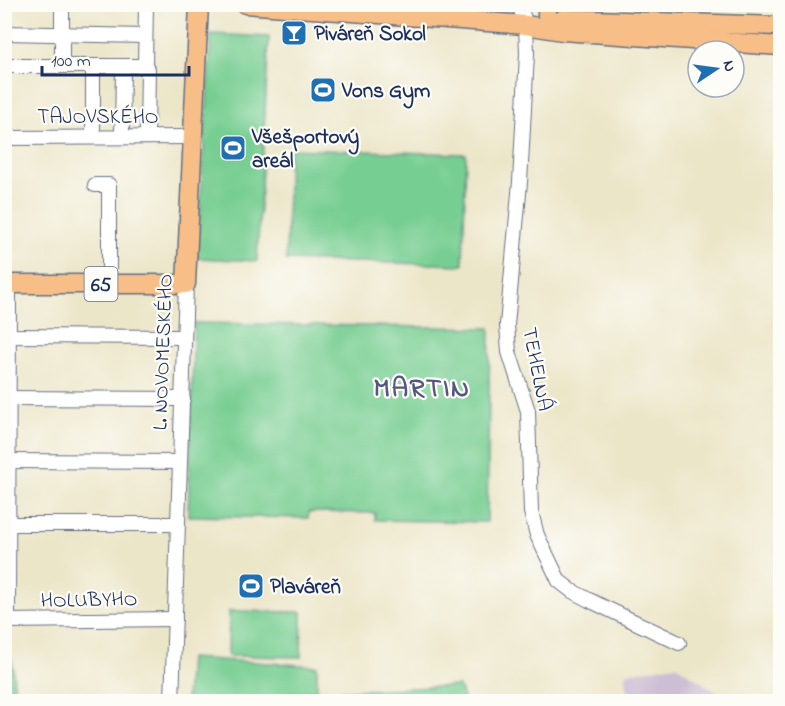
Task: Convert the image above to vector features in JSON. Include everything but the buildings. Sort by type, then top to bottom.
[{"type":"main road","name":"L. NOVOMESKÉHO","points":[[186,284],[199,4]]},
{"type":"main road","points":[[245,4],[330,8],[526,25],[562,31],[780,46]]},
{"type":"main road","points":[[526,25],[547,10],[565,20],[780,26]]},
{"type":"main road","name":"65","points":[[7,284],[186,284]]},
{"type":"street","points":[[62,4],[62,66]]},
{"type":"street","points":[[146,4],[147,137]]},
{"type":"street","name":"TEHELNÁ","points":[[519,4],[526,25],[527,54],[521,170],[507,325],[509,352],[528,411],[531,512],[537,535],[559,581],[589,600],[679,643]]},
{"type":"street","points":[[4,33],[145,36]]},
{"type":"street","points":[[4,66],[145,66]]},
{"type":"street","points":[[93,66],[93,137]]},
{"type":"street","points":[[122,137],[123,66]]},
{"type":"street","name":"TAJOVSKÉHO","points":[[4,138],[192,137]]},
{"type":"street","points":[[95,185],[109,185],[109,284]]},
{"type":"street","points":[[6,621],[7,284]]},
{"type":"street","name":"L. NOVOMESKÉHO","points":[[172,702],[186,284]]},
{"type":"street","points":[[7,336],[184,337]]},
{"type":"street","points":[[7,398],[183,399]]},
{"type":"street","points":[[7,461],[180,462]]},
{"type":"street","points":[[6,524],[178,524]]},
{"type":"street","name":"HOLUBYHO","points":[[6,621],[175,619]]},
{"type":"shaded area","points":[[676,665],[729,701],[629,701],[625,673]]},
{"type":"green space","name":"Všešportový areál","points":[[211,34],[269,37],[257,261],[197,258]]},
{"type":"green space","points":[[289,149],[466,154],[463,265],[286,260]]},
{"type":"green space","points":[[194,323],[490,328],[487,522],[375,520],[375,513],[309,512],[308,518],[188,516]]},
{"type":"green space","points":[[229,611],[302,612],[301,657],[228,656]]},
{"type":"green space","points":[[5,643],[12,663],[15,689],[24,701],[5,701]]},
{"type":"green space","points":[[189,658],[317,666],[317,692],[459,686],[464,701],[186,701]]},
{"type":"place","name":"Piváreň Sokol","points":[[294,33]]},
{"type":"place","name":"Vons Gym","points":[[323,90]]},
{"type":"place","name":"Všešportový areál","points":[[233,148]]},
{"type":"place","name":"Plaváreň","points":[[251,586]]},
{"type":"district","name":"MARTIN","points":[[422,387]]}]
